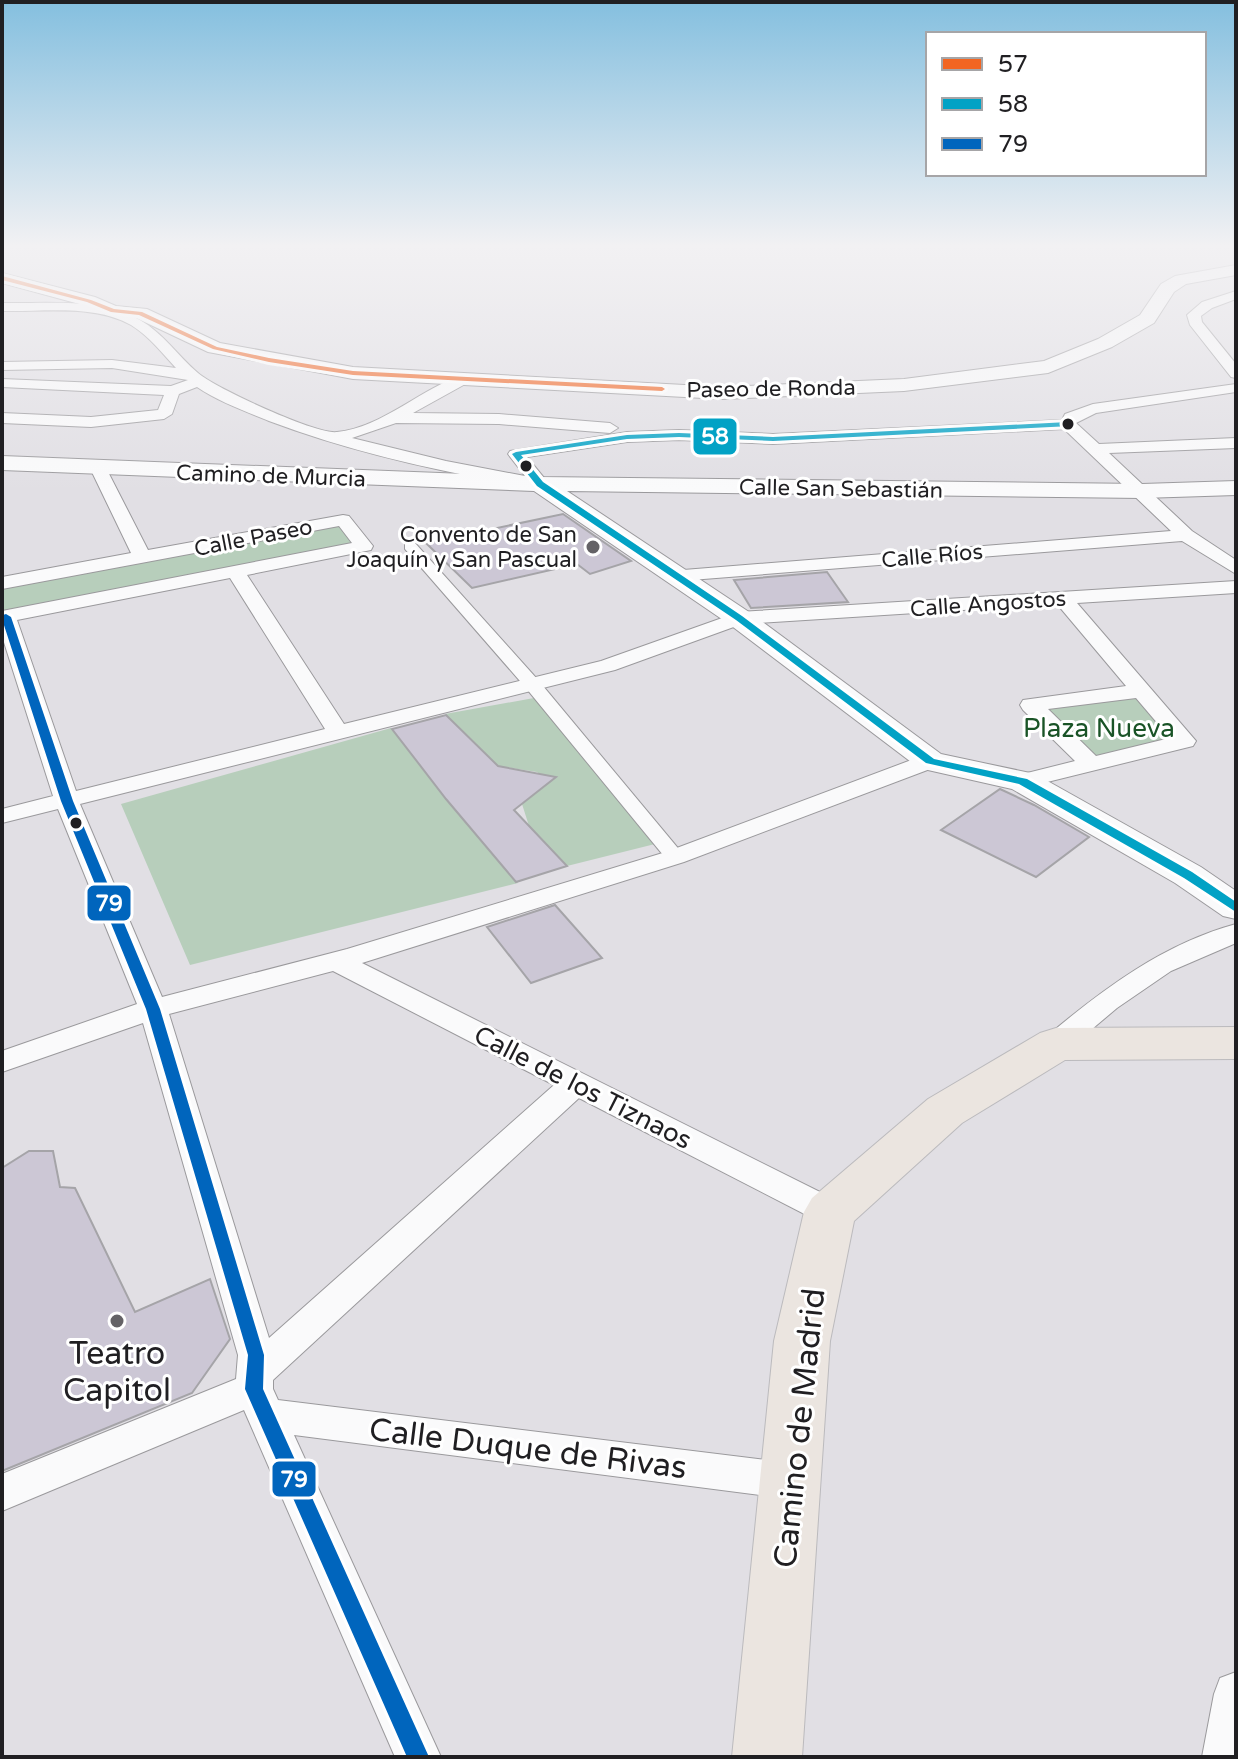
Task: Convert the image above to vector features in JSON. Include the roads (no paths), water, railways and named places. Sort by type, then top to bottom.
[{"type":"main road","name":"Paseo de Ronda","points":[[170,327],[215,348],[353,373],[722,393],[904,385],[1048,367],[1105,343],[1133,327]]},
{"type":"main road","name":"Camino de Murcia","points":[[2,463],[540,484]]},
{"type":"main road","name":"Calle San Sebastián","points":[[540,484],[1142,491],[1236,488]]},
{"type":"main road","points":[[540,484],[739,618],[930,761],[1023,781],[1188,875],[1236,908]]},
{"type":"main road","points":[[830,1212],[945,1111],[1056,1044],[1231,1047]]},
{"type":"main road","name":"Camino de Madrid","points":[[767,1757],[802,1341],[830,1212]]},
{"type":"street","points":[[142,327],[193,378],[264,413],[426,464],[540,484]]},
{"type":"street","points":[[1199,327],[1236,374]]},
{"type":"street","points":[[2,366],[112,364],[193,378]]},
{"type":"street","points":[[2,418],[91,422],[164,414],[173,391],[193,378]]},
{"type":"street","points":[[339,437],[394,418],[464,379]]},
{"type":"street","points":[[2,383],[173,391]]},
{"type":"street","points":[[1119,407],[1137,400],[1236,388]]},
{"type":"street","points":[[1068,424],[1071,417],[1093,409],[1236,403]]},
{"type":"street","points":[[394,418],[499,419],[598,429],[942,432]]},
{"type":"street","points":[[540,484],[516,454],[627,437],[679,435],[773,439],[1068,424],[1186,535],[1236,568]]},
{"type":"street","points":[[1098,449],[1236,443]]},
{"type":"street","points":[[98,468],[143,558]]},
{"type":"street","name":"Calle Paseo","points":[[2,583],[343,520],[364,546],[4,617]]},
{"type":"street","name":"Calle Ríos","points":[[678,575],[1186,535]]},
{"type":"street","points":[[410,546],[532,684],[675,857]]},
{"type":"street","points":[[235,571],[339,734]]},
{"type":"street","name":"Calle Angostos","points":[[2,816],[608,666],[739,618],[1236,587]]},
{"type":"street","points":[[1023,781],[1185,741],[1062,598]]},
{"type":"street","points":[[4,617],[67,801],[153,1009],[256,1355],[258,1392],[418,1757]]},
{"type":"street","points":[[1090,763],[1031,705],[1141,691]]},
{"type":"street","points":[[2,1062],[153,1009],[336,961],[675,857],[930,761]]},
{"type":"street","points":[[1056,1044],[1107,1001],[1161,965],[1236,933]]},
{"type":"street","name":"Calle de los Tiznaos","points":[[336,961],[830,1212]]},
{"type":"street","points":[[2,1493],[258,1392],[576,1083]]},
{"type":"street","name":"Calle Duque de Rivas","points":[[258,1392],[791,1481]]},
{"type":"street","points":[[1225,1757],[1236,1694]]},
{"type":"place","name":"Convento de San Joaquín y San Pascual","points":[[593,547]]},
{"type":"place","name":"Teatro Capitol","points":[[117,1321]]},
{"type":"park label","name":"Plaza Nueva","points":[[1099,728]]}]
